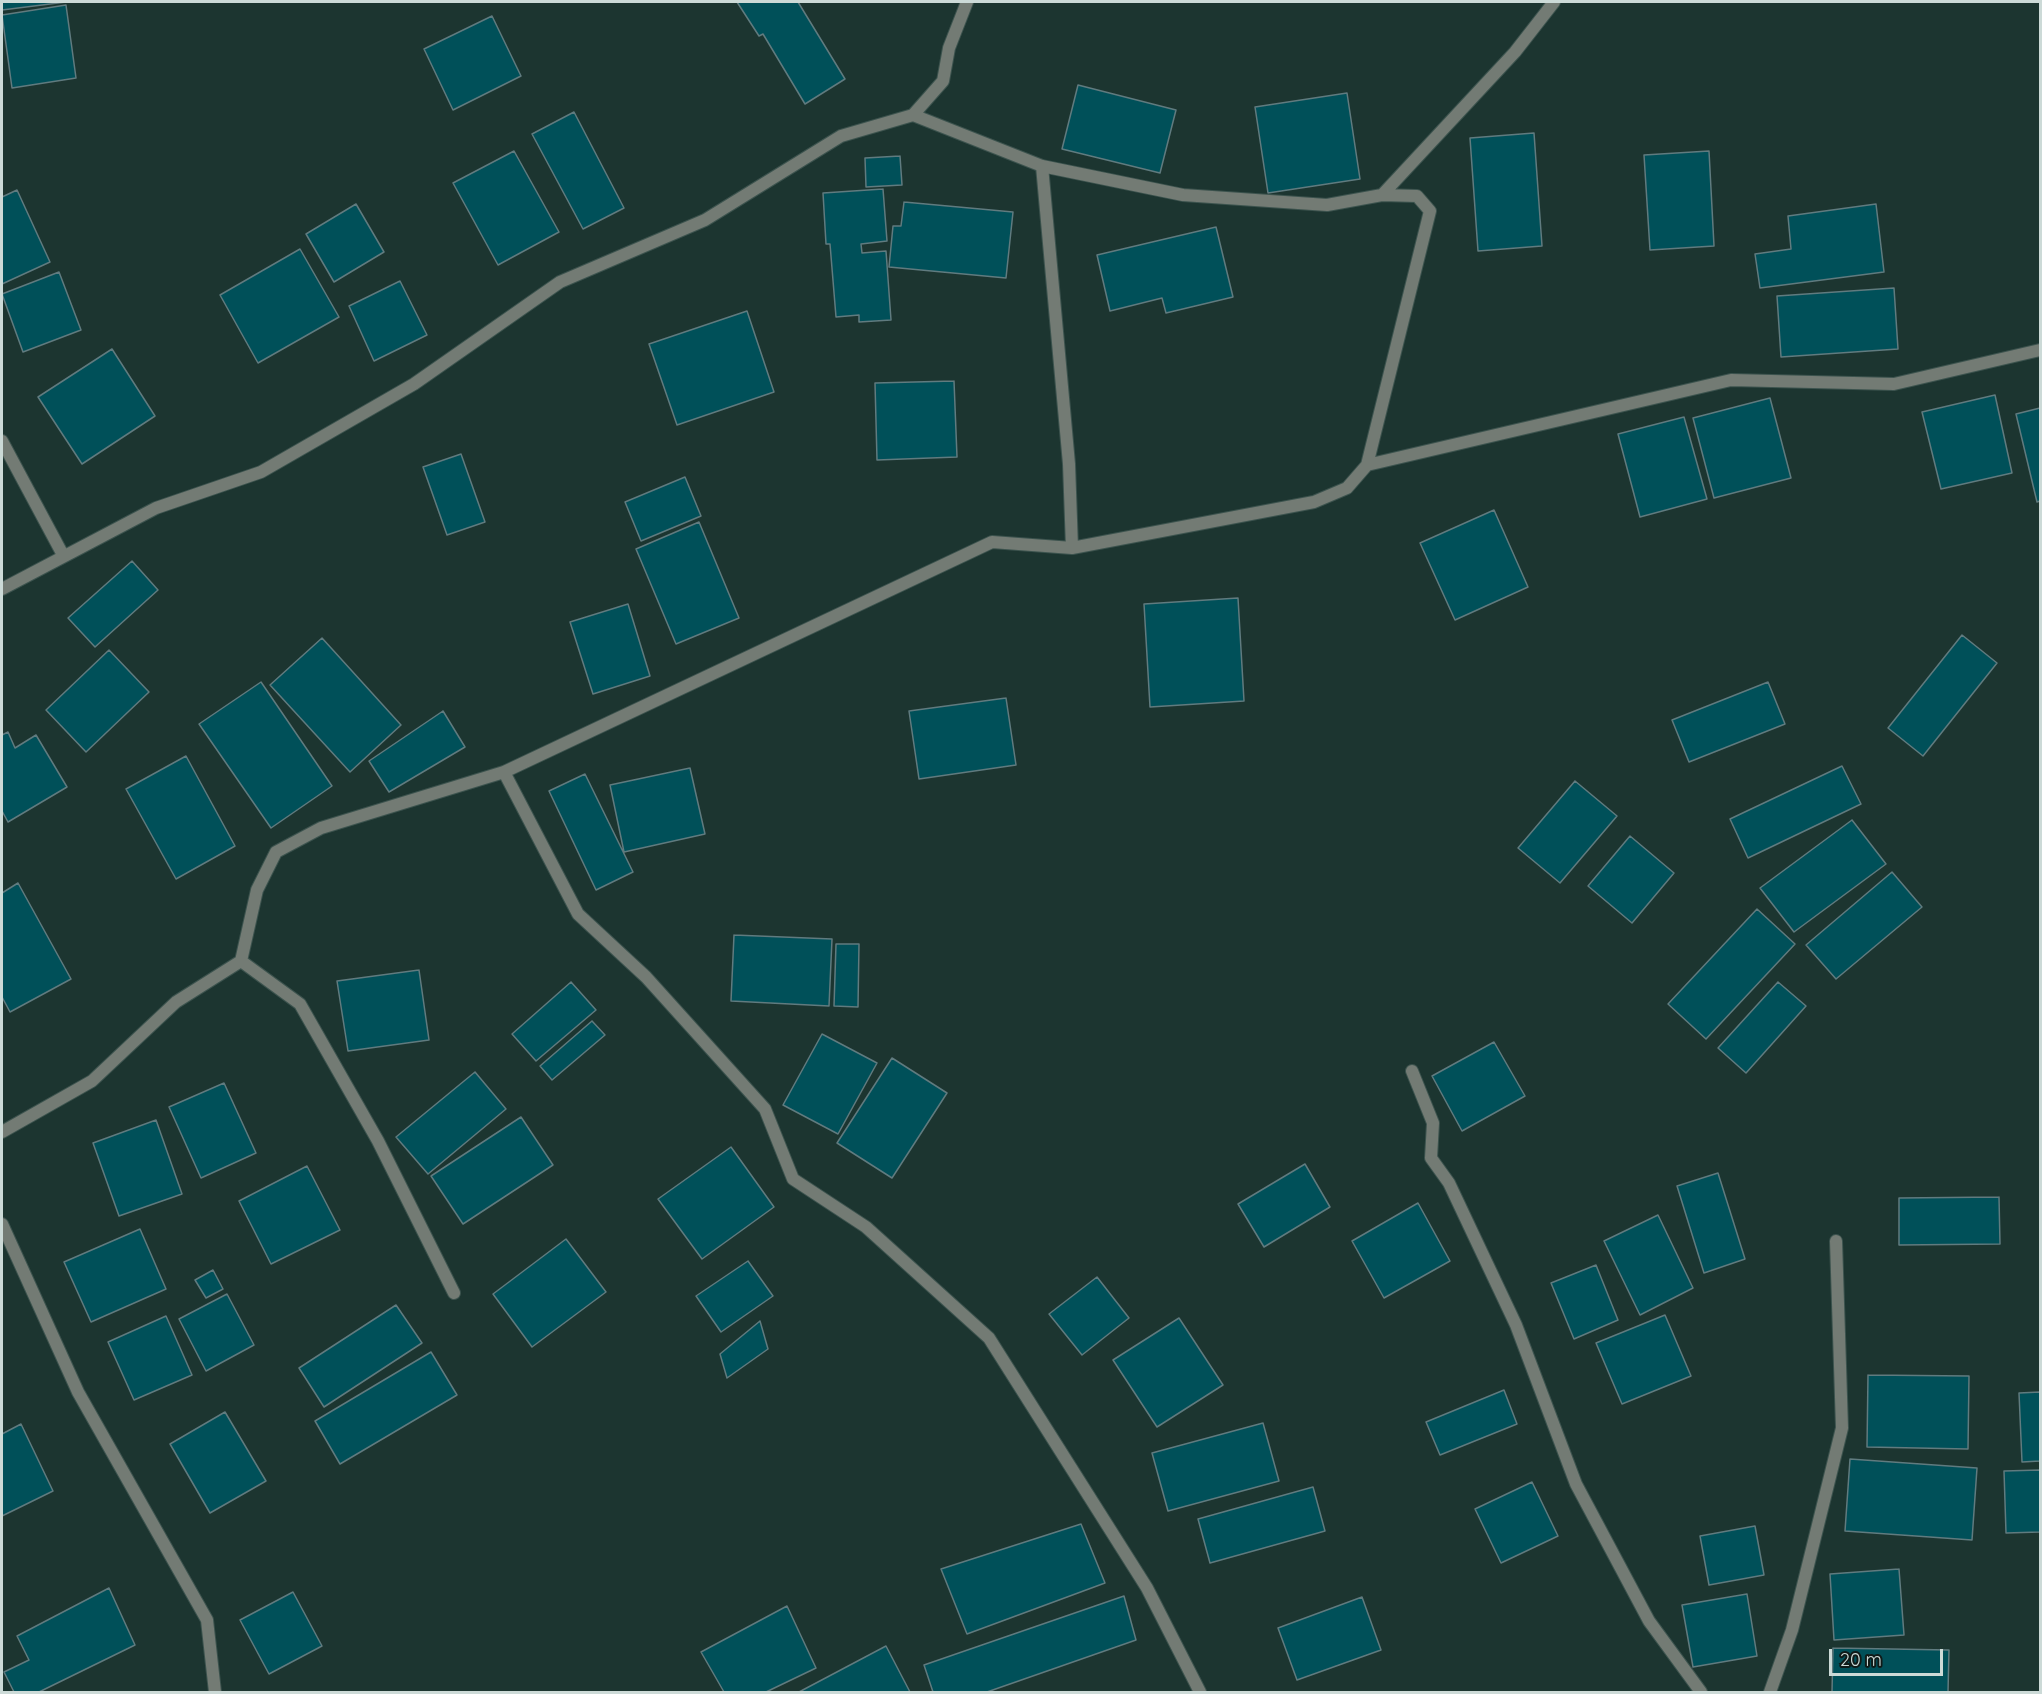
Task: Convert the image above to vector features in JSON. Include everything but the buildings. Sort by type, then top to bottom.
[{"type":"street","points":[[2,589],[156,508],[261,472],[414,384],[561,282],[705,220],[841,136],[914,115],[943,81],[949,48],[967,2]]},
{"type":"street","points":[[1382,195],[1515,52],[1554,2]]},
{"type":"street","points":[[2,1132],[92,1081],[176,1002],[241,961],[257,890],[276,852],[321,828],[504,772],[992,543],[1072,548],[1314,502],[1347,488],[1367,465],[1430,211],[1417,196],[1382,195],[1327,205],[1183,195],[1042,166],[914,115]]},
{"type":"street","points":[[1042,166],[1069,464],[1072,548]]},
{"type":"street","points":[[1367,465],[1731,380],[1894,384],[2040,350]]},
{"type":"street","points":[[2,441],[63,555]]},
{"type":"street","points":[[504,772],[578,914],[646,977],[765,1109],[793,1179],[866,1227],[989,1338],[1147,1588],[1200,1692]]},
{"type":"street","points":[[241,961],[300,1004],[378,1141],[453,1293]]},
{"type":"street","points":[[1412,1071],[1433,1123],[1431,1158],[1449,1183],[1516,1325],[1576,1484],[1649,1621],[1701,1692]]},
{"type":"street","points":[[2,1224],[78,1392],[207,1620],[215,1692]]},
{"type":"street","points":[[1770,1692],[1792,1630],[1842,1428],[1836,1241]]}]
